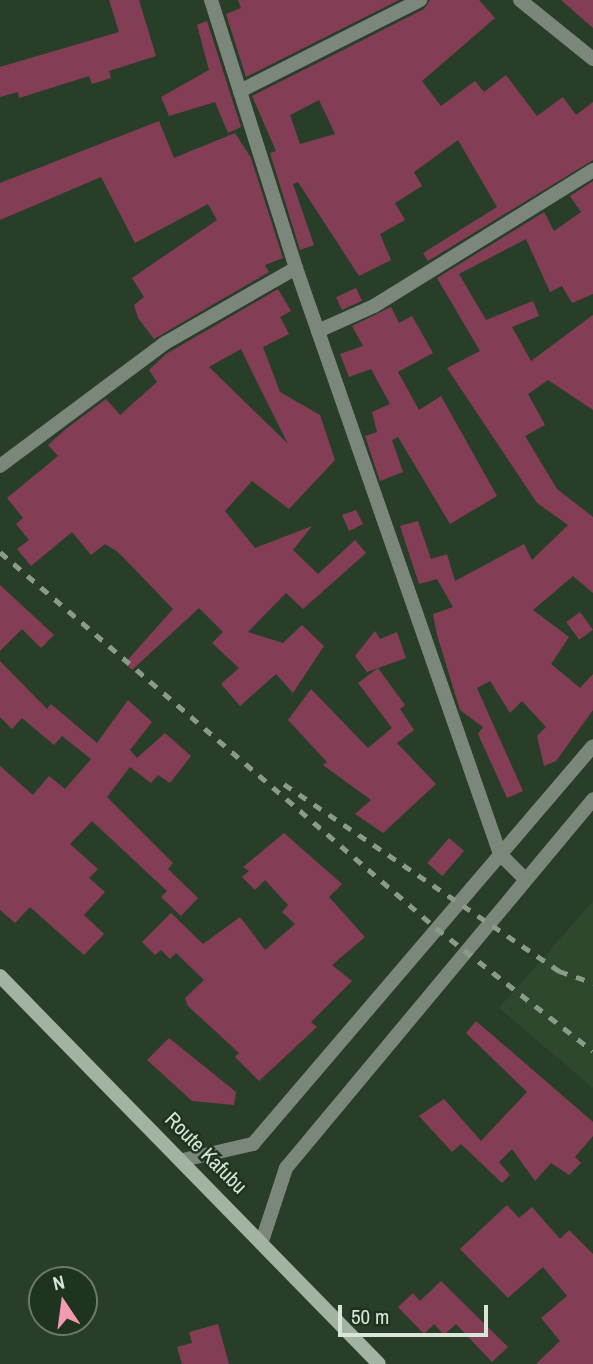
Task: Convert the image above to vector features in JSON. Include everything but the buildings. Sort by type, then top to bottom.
[{"type":"main road","name":"Route Kafubu","points":[[0,976],[263,1238],[379,1364]]},
{"type":"street","points":[[211,0],[296,268],[500,854],[525,878]]},
{"type":"street","points":[[240,91],[420,0]]},
{"type":"street","points":[[520,0],[593,59]]},
{"type":"street","points":[[318,331],[374,306],[593,170]]},
{"type":"street","points":[[0,466],[165,343],[296,268]]},
{"type":"street","points":[[183,1160],[253,1144],[593,746]]},
{"type":"street","points":[[263,1238],[286,1168],[593,799]]},
{"type":"shaded area","points":[[593,901],[593,1088],[499,1008]]},
{"type":"railway","points":[[0,552],[436,928],[593,1051]]},
{"type":"railway","points":[[284,784],[559,971],[593,983]]}]
